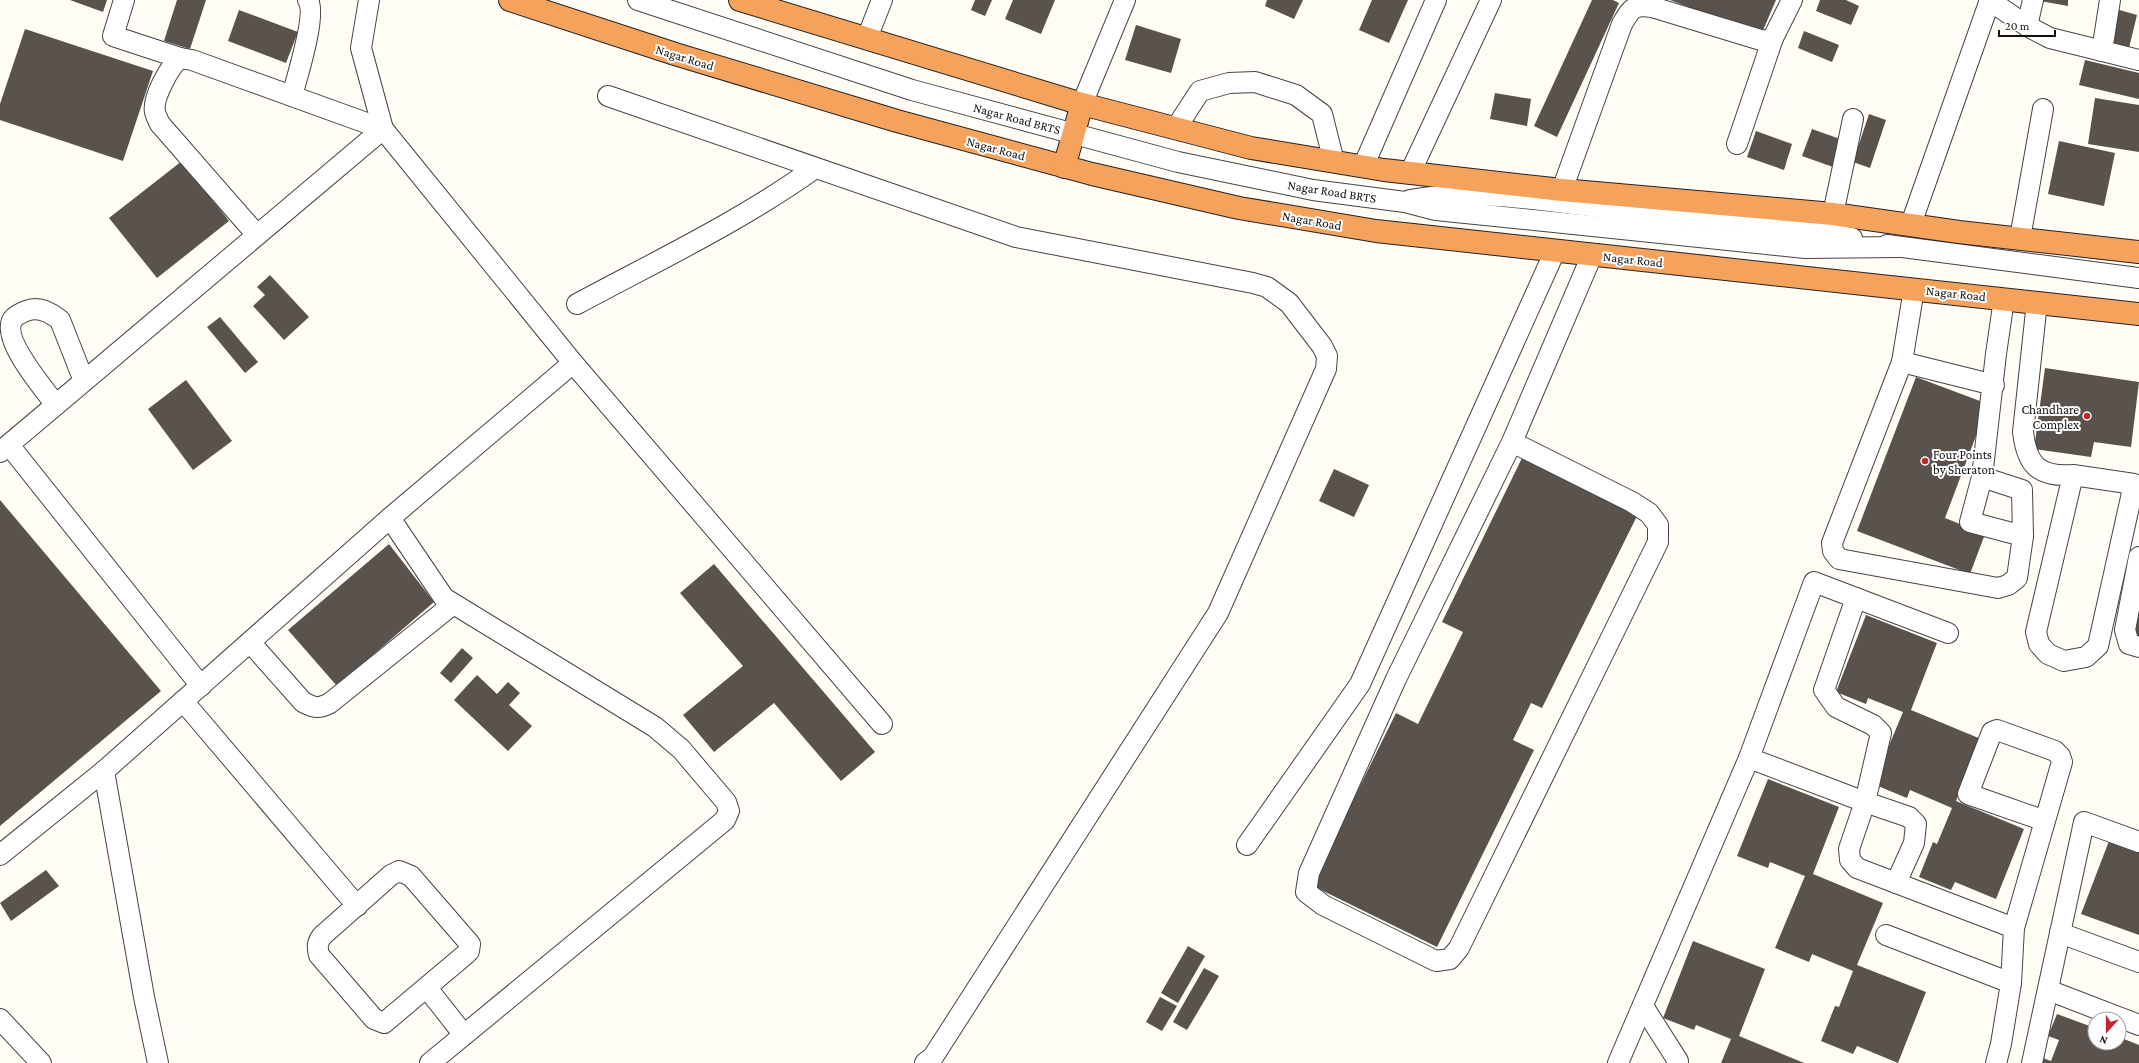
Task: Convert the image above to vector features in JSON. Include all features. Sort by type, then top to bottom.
[{"type":"highway","name":"Nagar Road","points":[[510,0],[676,54],[896,121],[1064,166],[1239,208],[1376,231],[2139,314]]},
{"type":"highway","points":[[740,0],[1082,104],[1251,148],[1363,167],[1410,173],[1562,190],[1833,214],[2139,252]]},
{"type":"highway","points":[[1064,166],[1072,134],[1082,104]]},
{"type":"street","points":[[124,0],[113,36],[180,58],[192,60],[383,129]]},
{"type":"street","points":[[292,96],[311,19],[312,6],[308,0]]},
{"type":"street","points":[[369,0],[361,48],[383,129],[573,363],[882,724]]},
{"type":"street","name":"Nagar Road BRTS","points":[[638,0],[912,90],[1178,162],[1305,188],[1405,202],[1436,196],[1492,196],[1789,229],[1900,247],[2139,278]]},
{"type":"street","points":[[867,38],[882,0]]},
{"type":"street","points":[[1082,104],[1125,0]]},
{"type":"street","points":[[1363,167],[1436,0]]},
{"type":"street","points":[[1410,173],[1491,0]]},
{"type":"street","points":[[1737,144],[1773,38],[1792,0]]},
{"type":"street","points":[[1910,224],[1989,0],[2027,26],[2050,38],[2139,60]]},
{"type":"street","points":[[2027,26],[2034,0]]},
{"type":"street","points":[[2102,51],[2110,0]]},
{"type":"street","points":[[1562,190],[1622,24],[1632,4],[1652,7],[1764,41],[1773,38]]},
{"type":"street","points":[[180,58],[172,64],[156,99],[155,111],[160,124],[257,235]]},
{"type":"street","points":[[1176,128],[1200,91],[1229,83],[1255,82],[1296,95],[1322,114],[1334,162]]},
{"type":"street","points":[[608,96],[1016,237],[1246,281],[1267,287],[1289,303],[1327,356],[1326,368],[1218,613],[933,1057],[925,1063]]},
{"type":"street","points":[[2020,238],[2043,109]]},
{"type":"street","points":[[1833,214],[1853,119]]},
{"type":"street","points":[[201,686],[5,448],[383,129]]},
{"type":"street","points":[[577,304],[720,227],[785,189],[815,168]]},
{"type":"street","points":[[1247,845],[1360,684],[1555,251]]},
{"type":"street","points":[[1512,442],[1632,502],[1649,513],[1658,525],[1658,542],[1459,948],[1450,959],[1436,961],[1323,905],[1306,892],[1309,873],[1404,684],[1512,442],[1592,255]]},
{"type":"street","points":[[1914,289],[1902,362],[1832,543],[1833,551],[1839,559],[1998,588],[2008,586],[2017,578],[2023,536],[2022,490],[1982,477]]},
{"type":"street","points":[[2004,299],[1982,477],[1970,522],[2023,536]]},
{"type":"street","points":[[2037,302],[2023,432],[2025,450],[2030,461],[2042,471],[2061,476],[2073,475],[2134,484],[2098,646],[2086,657],[2064,661],[2048,654],[2039,644],[2036,632],[2073,475]]},
{"type":"street","points":[[56,405],[16,350],[10,339],[10,330],[6,316],[29,310],[40,309],[52,314],[60,320],[84,381]]},
{"type":"street","points":[[1902,362],[1994,385]]},
{"type":"street","points":[[0,855],[104,771],[390,518],[573,363]]},
{"type":"street","points":[[390,518],[435,587],[452,605],[656,727],[681,749],[726,802],[729,811],[725,820],[430,1063]]},
{"type":"street","points":[[2139,557],[2125,630],[2129,644],[2139,647]]},
{"type":"street","points":[[1618,1063],[1749,758],[1814,582],[1948,633]]},
{"type":"street","points":[[1856,598],[1824,690],[1836,707],[1873,726],[1882,734],[1866,802],[1849,849],[1850,860],[1857,868],[2014,928]]},
{"type":"street","points":[[250,642],[303,702],[312,707],[322,708],[452,605]]},
{"type":"street","points":[[183,701],[357,906]]},
{"type":"street","points":[[1996,1063],[2001,1044],[2011,983],[2014,928],[2045,821],[2062,762],[2060,756],[2055,751],[1997,730],[1992,732],[1968,794],[2045,821]]},
{"type":"street","points":[[1749,758],[1909,817],[1916,824],[1914,843],[1896,883]]},
{"type":"street","points":[[104,771],[144,997],[158,1063]]},
{"type":"street","points":[[2032,1063],[2084,822],[2139,842]]},
{"type":"street","points":[[399,872],[404,872],[411,876],[470,944],[469,950],[427,988],[390,1020],[384,1023],[379,1022],[319,955],[317,949],[318,942],[322,936],[391,875],[399,872]]},
{"type":"street","points":[[2060,933],[2139,962]]},
{"type":"street","points":[[1886,936],[2011,983]]},
{"type":"street","points":[[427,988],[464,1035]]},
{"type":"street","points":[[2048,990],[2139,1025]]},
{"type":"street","points":[[1643,1006],[1678,1063]]},
{"type":"street","points":[[0,1019],[41,1063]]},
{"type":"building","points":[[70,0],[107,0],[103,12]]},
{"type":"building","points":[[177,0],[206,0],[190,49],[164,41]]},
{"type":"building","points":[[975,0],[992,0],[985,16],[971,10]]},
{"type":"building","points":[[1013,0],[1055,0],[1041,34],[1005,19]]},
{"type":"building","points":[[1267,0],[1303,0],[1294,19],[1265,6]]},
{"type":"building","points":[[1372,0],[1408,0],[1389,43],[1359,30]]},
{"type":"building","points":[[1592,0],[1613,0],[1619,3],[1557,137],[1534,126]]},
{"type":"building","points":[[1670,0],[1776,0],[1761,35]]},
{"type":"building","points":[[1820,0],[1846,0],[1859,6],[1851,25],[1816,11]]},
{"type":"building","points":[[2068,0],[2068,6],[2040,1]]},
{"type":"building","points":[[2116,9],[2137,15],[2129,48],[2107,42]]},
{"type":"building","points":[[239,10],[298,32],[286,63],[228,41]]},
{"type":"building","points":[[1136,25],[1181,39],[1171,73],[1125,60]]},
{"type":"building","points":[[25,29],[153,71],[123,161],[0,120],[0,104]]},
{"type":"building","points":[[1804,31],[1839,45],[1832,62],[1798,48]]},
{"type":"building","points":[[2085,60],[2139,73],[2139,99],[2079,85]]},
{"type":"building","points":[[1495,93],[1531,99],[1527,126],[1490,119]]},
{"type":"building","points":[[2095,98],[2139,105],[2139,152],[2088,144]]},
{"type":"building","points":[[1869,114],[1886,120],[1870,168],[1853,162]]},
{"type":"building","points":[[1812,129],[1843,140],[1833,167],[1802,156]]},
{"type":"building","points":[[1756,131],[1792,144],[1784,170],[1747,157]]},
{"type":"building","points":[[2059,141],[2115,153],[2104,206],[2048,194]]},
{"type":"building","points":[[182,161],[229,221],[157,278],[109,218]]},
{"type":"building","points":[[270,275],[309,317],[284,340],[253,306],[265,295],[257,287]]},
{"type":"building","points":[[220,317],[258,362],[245,373],[207,327]]},
{"type":"building","name":"Chandhare Complex","points":[[2045,368],[2139,382],[2131,447],[2094,442],[2091,457],[2034,449]]},
{"type":"building","name":"Four Points by Sheraton","points":[[1916,377],[1988,404],[1945,518],[1985,534],[1970,574],[1857,531]]},
{"type":"building","points":[[186,380],[232,441],[193,470],[148,409]]},
{"type":"building","points":[[1522,458],[1638,514],[1542,708],[1531,703],[1513,740],[1534,750],[1437,947],[1311,885],[1396,713],[1418,724],[1463,632],[1442,622]]},
{"type":"building","points":[[1334,469],[1369,485],[1354,517],[1319,501]]},
{"type":"building","points":[[0,500],[161,691],[0,826]]},
{"type":"building","points":[[389,544],[434,602],[337,686],[288,630]]},
{"type":"building","points":[[714,564],[875,752],[841,781],[774,703],[714,752],[683,715],[743,666],[680,593]]},
{"type":"building","points":[[2139,605],[2139,641],[2133,640]]},
{"type":"building","points":[[1866,615],[1937,643],[1911,710],[1981,739],[1956,801],[2024,829],[1996,899],[1955,882],[1951,890],[1919,877],[1933,842],[1937,844],[1952,808],[1910,790],[1907,798],[1873,784],[1903,712],[1868,698],[1866,704],[1836,692]]},
{"type":"building","points":[[462,648],[473,658],[451,683],[440,673]]},
{"type":"building","points":[[477,675],[497,694],[508,682],[520,693],[509,705],[532,726],[508,751],[454,700]]},
{"type":"building","points":[[1768,779],[1839,807],[1813,874],[1883,903],[1857,965],[1926,992],[1898,1063],[1857,1046],[1853,1054],[1821,1041],[1835,1006],[1839,1007],[1853,971],[1812,954],[1809,962],[1775,948],[1805,876],[1770,862],[1768,868],[1737,856]]},
{"type":"building","points":[[2109,841],[2139,852],[2139,935],[2081,914]]},
{"type":"building","points":[[46,870],[59,886],[11,921],[0,903]]},
{"type":"building","points":[[1693,941],[1765,969],[1739,1036],[1804,1063],[1721,1063],[1731,1039],[1696,1025],[1694,1030],[1663,1018]]},
{"type":"building","points":[[1188,946],[1205,956],[1178,1003],[1161,993]]},
{"type":"building","points":[[1204,968],[1219,976],[1187,1030],[1173,1022]]},
{"type":"building","points":[[1160,997],[1177,1006],[1162,1031],[1146,1022]]},
{"type":"building","points":[[2057,1014],[2087,1025],[2087,1051],[2127,1051],[2127,1040],[2139,1045],[2139,1063],[2038,1063],[2040,1057],[2051,1061],[2059,1040],[2048,1036]]},
{"type":"place","name":"Chandhare Complex","points":[[2087,416]]},
{"type":"place","name":"Four Points by Sheraton","points":[[1925,461]]}]
